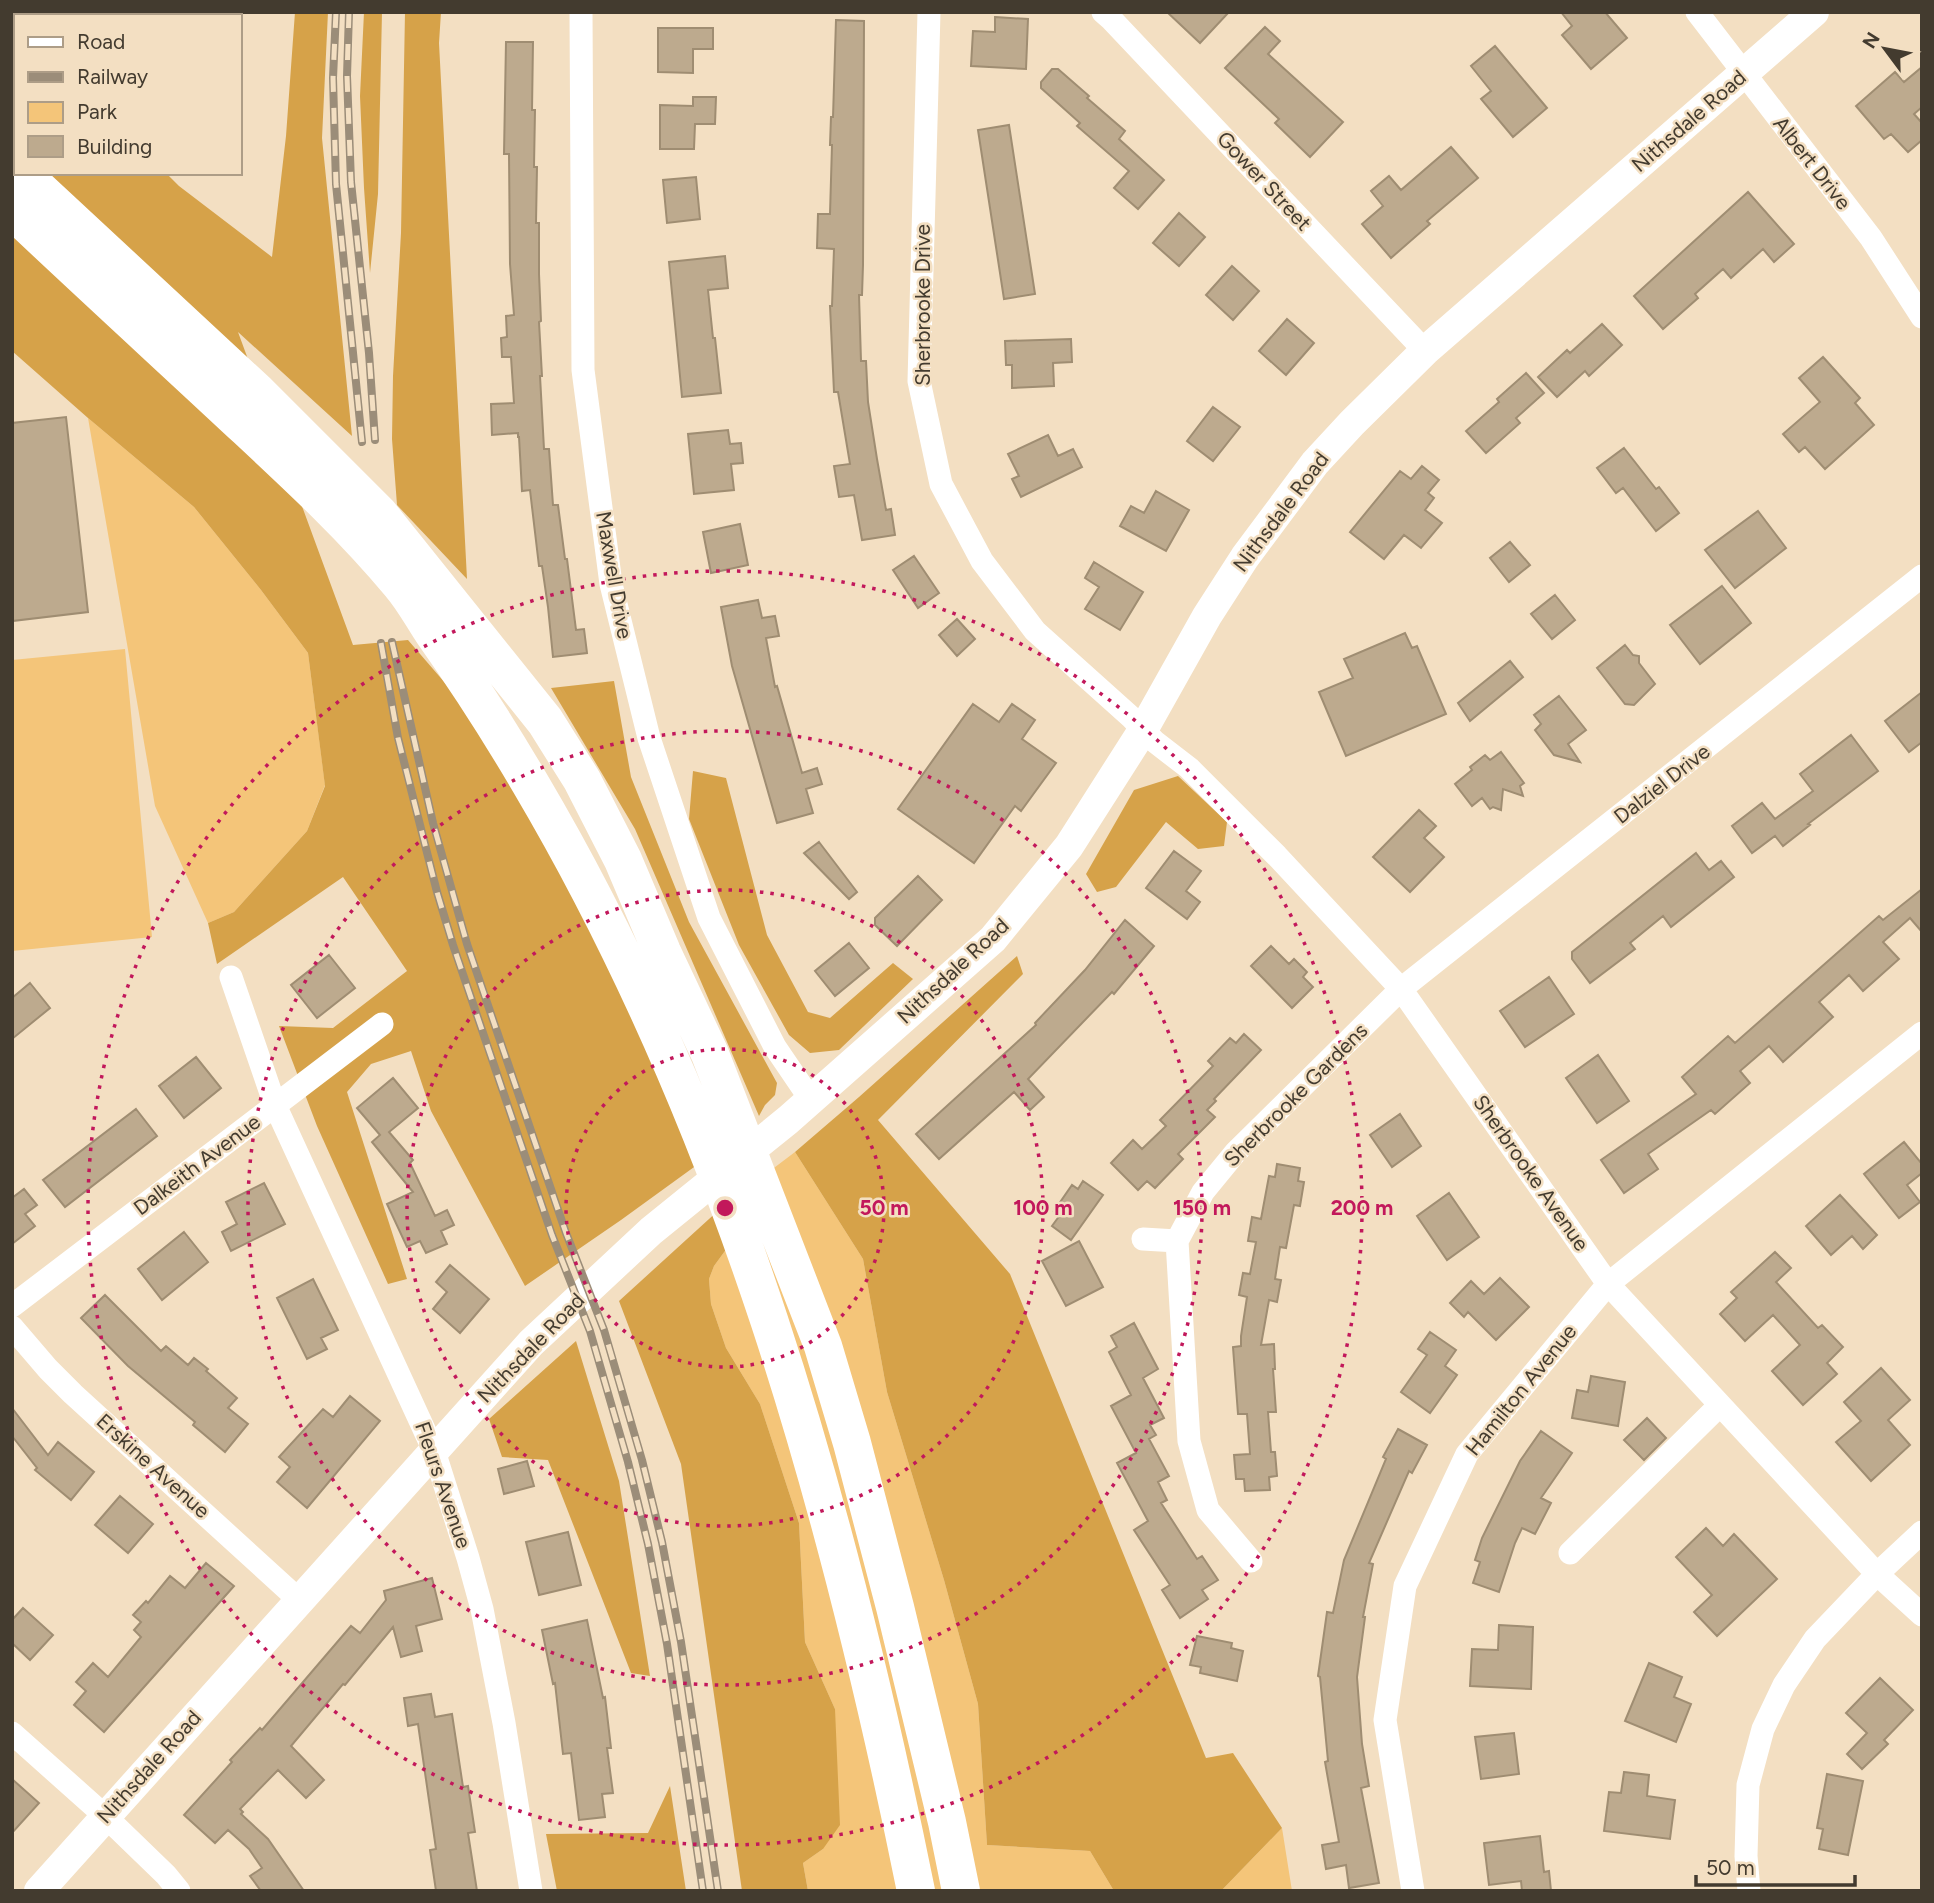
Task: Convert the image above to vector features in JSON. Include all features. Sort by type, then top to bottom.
[{"type":"highway","points":[[23,175],[257,392],[400,538],[545,721],[582,780],[623,860],[710,1054],[823,1346],[892,1595],[961,1891]]},
{"type":"highway","points":[[30,175],[62,212]]},
{"type":"highway","points":[[12,210],[295,473],[354,532],[404,588],[496,727],[576,864],[645,1005],[700,1129],[750,1261],[794,1395],[831,1522],[876,1704],[916,1891]]},
{"type":"highway","points":[[831,1522],[900,1891]]},
{"type":"street","name":"Maxwell Drive","points":[[581,12],[583,370],[611,584],[649,737],[709,918],[775,1047],[811,1100]]},
{"type":"street","name":"Sherbrooke Drive","points":[[929,12],[919,381],[942,484],[982,561],[1035,631],[1143,730]]},
{"type":"street","name":"Gower Street","points":[[1103,12],[1425,351]]},
{"type":"street","name":"Albert Drive","points":[[1698,12],[1871,238],[1922,317]]},
{"type":"street","name":"Nithsdale Road","points":[[39,1891],[550,1324],[651,1231],[789,1120],[993,939],[1069,846],[1143,730],[1208,616],[1274,516],[1315,463],[1383,391],[1425,351],[1814,12]]},
{"type":"street","name":"Dalziel Drive","points":[[1401,989],[1922,576]]},
{"type":"street","name":"Sherbrooke Avenue","points":[[1143,730],[1189,768],[1401,989],[1608,1284],[1877,1574],[1922,1615]]},
{"type":"street","name":"Fleurs Avenue","points":[[232,977],[275,1105],[434,1451],[482,1609],[504,1723],[531,1891]]},
{"type":"street","name":"Sherbrooke Gardens","points":[[1177,1241],[1203,1192],[1235,1153],[1401,989]]},
{"type":"street","name":"Dalkeith Avenue","points":[[12,1306],[382,1024]]},
{"type":"street","name":"Hamilton Avenue","points":[[1413,1891],[1385,1720],[1405,1586],[1467,1454],[1608,1284],[1922,1033]]},
{"type":"street","points":[[1143,1238],[1177,1241],[1189,1441],[1208,1510],[1251,1561]]},
{"type":"street","name":"Erskine Avenue","points":[[12,1327],[73,1394],[299,1600]]},
{"type":"street","points":[[1570,1553],[1720,1405]]},
{"type":"street","points":[[1749,1891],[1746,1856],[1748,1785],[1763,1729],[1784,1685],[1815,1639],[1877,1574],[1922,1532]]},
{"type":"street","points":[[12,1733],[104,1816],[166,1875],[179,1891]]},
{"type":"green space","points":[[88,418],[194,507],[308,653],[325,785],[307,831],[234,912],[208,923],[155,806]]},
{"type":"green space","points":[[125,649],[152,937],[12,951],[12,660]]},
{"type":"green space","points":[[795,1152],[863,1259],[887,1392],[978,1704],[987,1845],[1090,1851],[1114,1891],[808,1891],[803,1863],[823,1849],[835,1709],[805,1642],[799,1523],[760,1404],[726,1348],[711,1304],[709,1279],[714,1266],[730,1244],[720,1209]]},
{"type":"green space","points":[[1282,1828],[1292,1891],[1221,1891]]},
{"type":"shaded area","points":[[295,12],[328,12],[322,138],[352,436],[238,332],[353,645],[408,640],[477,720],[531,800],[701,1162],[525,1286],[431,1111],[411,1051],[371,1064],[347,1092],[407,1279],[388,1284],[317,1126],[279,1026],[333,1028],[407,971],[343,877],[217,964],[208,923],[234,912],[307,831],[325,786],[308,653],[194,507],[12,351],[12,52],[14,175],[168,175],[272,257],[286,136]]},
{"type":"shaded area","points":[[364,12],[382,12],[378,194],[370,273],[360,96]]},
{"type":"shaded area","points":[[405,12],[441,12],[439,43],[467,579],[397,505],[392,439],[393,376],[401,233]]},
{"type":"shaded area","points":[[614,681],[631,777],[689,922],[777,1083],[775,1095],[759,1116],[635,829],[551,688]]},
{"type":"shaded area","points":[[693,771],[726,778],[767,935],[808,1012],[830,1018],[893,963],[913,979],[839,1050],[810,1053],[789,1035],[739,945],[689,819]]},
{"type":"shaded area","points":[[1178,776],[1227,822],[1224,846],[1198,849],[1166,822],[1116,887],[1097,892],[1086,874],[1134,790]]},
{"type":"shaded area","points":[[1017,956],[1023,974],[878,1120],[1010,1274],[1206,1758],[1233,1753],[1282,1828],[1221,1891],[1114,1891],[1090,1851],[987,1845],[978,1704],[887,1392],[863,1259],[795,1152]]},
{"type":"shaded area","points":[[720,1209],[730,1244],[714,1266],[709,1279],[711,1304],[726,1348],[760,1404],[799,1523],[805,1642],[835,1709],[840,1825],[823,1849],[803,1863],[808,1891],[742,1891],[681,1464],[619,1301]]},
{"type":"shaded area","points":[[576,1341],[619,1481],[650,1676],[631,1673],[548,1460],[502,1457],[489,1419]]},
{"type":"shaded area","points":[[670,1786],[686,1891],[557,1891],[546,1834],[648,1833]]},
{"type":"building","points":[[1167,12],[1229,12],[1200,43]]},
{"type":"building","points":[[1561,12],[1605,12],[1627,38],[1591,69],[1562,35],[1572,26]]},
{"type":"building","points":[[995,17],[1028,19],[1026,69],[971,66],[973,31],[995,32]]},
{"type":"building","points":[[836,20],[864,21],[863,265],[862,295],[859,295],[861,361],[866,361],[868,402],[877,459],[886,510],[891,509],[895,535],[862,540],[854,495],[839,497],[834,466],[850,464],[838,392],[834,392],[830,306],[834,249],[817,248],[818,214],[830,214],[830,145]]},
{"type":"building","points":[[1265,27],[1280,41],[1268,54],[1343,122],[1310,157],[1275,123],[1279,119],[1225,68]]},
{"type":"building","points":[[658,28],[713,28],[713,49],[693,49],[693,73],[658,72]]},
{"type":"building","points":[[506,42],[533,42],[532,110],[535,110],[536,223],[539,223],[540,376],[544,449],[549,449],[553,505],[558,505],[576,630],[584,629],[587,653],[553,657],[530,490],[522,491],[518,433],[492,435],[491,404],[514,403],[511,357],[502,357],[501,338],[507,337],[506,316],[514,315],[510,264],[509,154],[504,154]]},
{"type":"building","points":[[1495,46],[1547,108],[1513,137],[1481,99],[1491,91],[1471,66]]},
{"type":"building","points":[[1922,67],[1922,107],[1914,114],[1922,123],[1922,140],[1908,152],[1891,134],[1884,139],[1856,106],[1895,72],[1904,82]]},
{"type":"building","points":[[1052,69],[1058,69],[1125,131],[1119,139],[1164,180],[1138,209],[1114,188],[1129,171],[1077,126],[1080,123],[1041,88],[1041,82]]},
{"type":"building","points":[[693,97],[716,97],[715,124],[695,124],[694,149],[660,149],[660,105],[693,106]]},
{"type":"building","points":[[1009,125],[1035,294],[1004,299],[978,130]]},
{"type":"building","points":[[1451,147],[1478,178],[1427,221],[1430,224],[1391,258],[1362,224],[1383,206],[1371,191],[1389,176],[1401,190]]},
{"type":"building","points":[[696,177],[700,219],[667,223],[663,180]]},
{"type":"building","points":[[1748,192],[1794,244],[1774,262],[1763,249],[1731,278],[1723,269],[1695,294],[1698,298],[1663,329],[1634,296]]},
{"type":"building","points":[[1179,213],[1205,237],[1179,266],[1153,243]]},
{"type":"building","points":[[725,256],[728,288],[708,290],[721,393],[682,397],[669,262]]},
{"type":"building","points":[[1232,266],[1259,291],[1233,320],[1206,295]]},
{"type":"building","points":[[1287,319],[1314,343],[1286,375],[1259,351]]},
{"type":"building","points":[[1602,324],[1622,345],[1589,376],[1585,371],[1557,397],[1538,377],[1567,350],[1570,353]]},
{"type":"building","points":[[1071,339],[1072,362],[1053,363],[1054,386],[1012,388],[1012,365],[1006,365],[1005,341]]},
{"type":"building","points":[[1823,357],[1860,398],[1855,403],[1874,425],[1825,469],[1805,447],[1799,452],[1783,434],[1820,402],[1799,378]]},
{"type":"building","points":[[1526,373],[1544,393],[1516,418],[1520,423],[1486,453],[1466,431]]},
{"type":"building","points":[[1213,407],[1240,427],[1213,461],[1187,441]]},
{"type":"building","points":[[66,417],[88,612],[12,621],[12,423]]},
{"type":"building","points":[[728,430],[730,444],[741,443],[743,463],[731,464],[734,490],[694,494],[688,434]]},
{"type":"building","points":[[1048,435],[1058,456],[1073,449],[1082,467],[1021,497],[1012,479],[1019,476],[1008,454]]},
{"type":"building","points":[[1624,448],[1679,513],[1656,531],[1623,488],[1616,493],[1597,468]]},
{"type":"building","points":[[1422,466],[1439,480],[1428,493],[1434,498],[1425,510],[1442,523],[1421,548],[1404,535],[1384,559],[1350,532],[1400,471],[1411,479]]},
{"type":"building","points":[[1156,491],[1189,510],[1166,551],[1120,526],[1131,506],[1144,513]]},
{"type":"building","points":[[1758,511],[1786,548],[1735,588],[1705,550]]},
{"type":"building","points":[[740,524],[748,565],[711,573],[703,532]]},
{"type":"building","points":[[1510,542],[1530,565],[1509,582],[1490,558]]},
{"type":"building","points":[[914,556],[939,593],[918,608],[893,570]]},
{"type":"building","points":[[1094,562],[1143,592],[1120,630],[1085,609],[1099,587],[1085,578]]},
{"type":"building","points":[[1722,586],[1751,623],[1700,664],[1670,625]]},
{"type":"building","points":[[1555,595],[1575,620],[1552,639],[1531,614]]},
{"type":"building","points":[[758,600],[762,618],[775,616],[779,636],[766,638],[775,687],[777,686],[802,773],[817,768],[822,784],[806,789],[813,813],[777,823],[732,666],[721,607]]},
{"type":"building","points":[[957,619],[975,639],[957,656],[939,635]]},
{"type":"building","points":[[1405,633],[1412,648],[1417,646],[1446,714],[1346,756],[1319,692],[1353,678],[1344,659]]},
{"type":"building","points":[[1625,645],[1633,655],[1639,656],[1639,663],[1655,684],[1634,705],[1625,704],[1597,668]]},
{"type":"building","points":[[1510,661],[1523,677],[1470,721],[1458,703]]},
{"type":"building","points":[[1922,692],[1922,742],[1909,752],[1885,721]]},
{"type":"building","points":[[1559,696],[1586,730],[1568,744],[1580,762],[1554,755],[1535,730],[1541,724],[1534,715]]},
{"type":"building","points":[[973,704],[999,722],[1012,704],[1035,720],[1022,739],[1056,763],[1021,811],[1015,806],[974,863],[898,809]]},
{"type":"building","points":[[1851,735],[1878,771],[1783,846],[1775,836],[1752,853],[1732,826],[1762,803],[1775,819],[1813,791],[1800,774]]},
{"type":"building","points":[[1501,752],[1524,783],[1520,786],[1523,796],[1503,789],[1501,810],[1493,807],[1490,809],[1482,798],[1472,806],[1455,784],[1485,755],[1490,760]]},
{"type":"building","points":[[1419,810],[1436,826],[1424,838],[1444,857],[1410,892],[1373,857]]},
{"type":"building","points":[[819,842],[857,892],[849,899],[804,853]]},
{"type":"building","points":[[1174,851],[1201,871],[1186,891],[1200,902],[1187,919],[1146,888]]},
{"type":"building","points":[[1696,853],[1709,870],[1721,861],[1734,877],[1671,927],[1663,916],[1630,943],[1635,949],[1590,983],[1572,959],[1572,952]]},
{"type":"building","points":[[918,876],[942,900],[897,946],[875,925],[875,918]]},
{"type":"building","points":[[1922,889],[1922,932],[1910,918],[1883,942],[1899,959],[1863,991],[1849,975],[1819,1002],[1833,1017],[1783,1062],[1769,1046],[1740,1071],[1750,1083],[1715,1114],[1711,1110],[1648,1154],[1658,1169],[1624,1193],[1601,1160],[1696,1094],[1682,1077],[1728,1036],[1735,1043],[1879,916],[1883,920]]},
{"type":"building","points":[[1125,920],[1154,946],[1114,994],[1112,992],[1028,1079],[1044,1097],[1030,1110],[1014,1092],[939,1159],[916,1134],[1036,1025]]},
{"type":"building","points":[[849,943],[869,968],[835,996],[815,971]]},
{"type":"building","points":[[1271,946],[1289,964],[1294,959],[1307,972],[1303,977],[1313,987],[1292,1008],[1251,966]]},
{"type":"building","points":[[329,955],[355,988],[317,1018],[291,985]]},
{"type":"building","points":[[1549,977],[1574,1014],[1525,1047],[1500,1011]]},
{"type":"building","points":[[30,983],[50,1008],[12,1039],[12,998]]},
{"type":"building","points":[[1244,1034],[1261,1050],[1214,1099],[1216,1101],[1207,1110],[1215,1117],[1178,1154],[1183,1159],[1155,1188],[1147,1181],[1138,1190],[1111,1163],[1133,1140],[1142,1149],[1166,1126],[1160,1120],[1213,1066],[1208,1061],[1230,1038],[1236,1043]]},
{"type":"building","points":[[1598,1055],[1629,1101],[1597,1123],[1566,1078]]},
{"type":"building","points":[[196,1057],[221,1088],[184,1118],[159,1086]]},
{"type":"building","points":[[393,1078],[418,1108],[389,1132],[413,1160],[410,1163],[435,1216],[447,1210],[454,1225],[441,1231],[447,1244],[426,1253],[420,1241],[407,1247],[387,1204],[413,1192],[372,1142],[380,1135],[357,1108]]},
{"type":"building","points":[[136,1109],[157,1136],[65,1207],[43,1180]]},
{"type":"building","points":[[1400,1114],[1421,1146],[1392,1167],[1370,1135]]},
{"type":"building","points":[[1904,1142],[1922,1164],[1922,1173],[1907,1185],[1920,1202],[1899,1218],[1864,1174]]},
{"type":"building","points":[[1277,1164],[1300,1168],[1298,1181],[1304,1182],[1300,1206],[1294,1205],[1286,1248],[1280,1247],[1275,1279],[1281,1280],[1277,1302],[1269,1300],[1261,1345],[1274,1344],[1276,1412],[1268,1412],[1271,1452],[1275,1452],[1277,1476],[1269,1477],[1270,1490],[1245,1491],[1244,1479],[1236,1479],[1234,1455],[1250,1454],[1247,1414],[1238,1414],[1233,1347],[1241,1346],[1247,1297],[1239,1295],[1243,1273],[1250,1274],[1256,1242],[1248,1241],[1252,1217],[1261,1219],[1269,1176],[1275,1177]]},
{"type":"building","points":[[1083,1181],[1103,1195],[1071,1240],[1052,1226],[1060,1215],[1054,1211],[1072,1185],[1078,1189]]},
{"type":"building","points":[[264,1183],[285,1224],[231,1251],[222,1232],[237,1224],[226,1202]]},
{"type":"building","points":[[24,1189],[37,1205],[25,1214],[35,1226],[12,1244],[12,1198]]},
{"type":"building","points":[[1449,1193],[1479,1237],[1447,1260],[1417,1216]]},
{"type":"building","points":[[1840,1195],[1877,1235],[1863,1249],[1852,1236],[1831,1255],[1806,1226]]},
{"type":"building","points":[[184,1232],[208,1262],[162,1300],[138,1269]]},
{"type":"building","points":[[1079,1241],[1103,1287],[1066,1306],[1042,1261]]},
{"type":"building","points":[[1775,1252],[1791,1268],[1776,1282],[1818,1328],[1822,1325],[1843,1347],[1827,1363],[1837,1374],[1803,1405],[1772,1371],[1800,1345],[1773,1315],[1745,1341],[1720,1314],[1737,1298],[1731,1292]]},
{"type":"building","points":[[450,1265],[489,1299],[460,1333],[433,1309],[447,1292],[436,1282]]},
{"type":"building","points":[[1500,1278],[1529,1307],[1496,1340],[1468,1312],[1464,1317],[1450,1303],[1471,1281],[1484,1294]]},
{"type":"building","points":[[313,1279],[338,1330],[321,1338],[327,1349],[307,1359],[277,1298]]},
{"type":"building","points":[[105,1295],[161,1351],[166,1346],[188,1365],[194,1358],[237,1398],[228,1408],[248,1424],[225,1452],[193,1425],[195,1422],[128,1366],[81,1318]]},
{"type":"building","points":[[1134,1323],[1158,1369],[1143,1378],[1164,1418],[1150,1425],[1156,1435],[1149,1439],[1169,1476],[1158,1482],[1167,1500],[1161,1503],[1197,1559],[1202,1556],[1218,1580],[1202,1590],[1208,1599],[1180,1618],[1162,1590],[1170,1585],[1134,1530],[1148,1521],[1117,1463],[1136,1453],[1111,1406],[1131,1395],[1109,1352],[1117,1347],[1111,1336]]},
{"type":"building","points":[[1430,1332],[1456,1350],[1445,1366],[1457,1375],[1430,1413],[1401,1392],[1427,1355],[1418,1349]]},
{"type":"building","points":[[1881,1368],[1910,1400],[1888,1420],[1910,1445],[1871,1481],[1836,1442],[1861,1421],[1844,1402]]},
{"type":"building","points":[[1591,1376],[1625,1382],[1618,1426],[1572,1418],[1577,1390],[1588,1392]]},
{"type":"building","points":[[350,1396],[380,1421],[307,1508],[277,1482],[290,1467],[279,1457],[323,1409],[333,1417]]},
{"type":"building","points":[[12,1408],[48,1455],[58,1442],[94,1472],[71,1500],[35,1470],[37,1468],[12,1436]]},
{"type":"building","points":[[1647,1418],[1666,1438],[1644,1460],[1624,1440]]},
{"type":"building","points":[[1398,1429],[1427,1445],[1412,1473],[1409,1471],[1369,1563],[1373,1564],[1363,1617],[1357,1677],[1362,1744],[1369,1786],[1361,1788],[1379,1883],[1349,1888],[1346,1865],[1326,1869],[1322,1845],[1339,1842],[1325,1762],[1328,1761],[1318,1676],[1327,1612],[1333,1613],[1344,1560],[1386,1459],[1383,1457]]},
{"type":"building","points":[[1541,1431],[1572,1453],[1541,1498],[1551,1503],[1535,1534],[1522,1528],[1499,1592],[1473,1583],[1480,1562],[1475,1560],[1482,1538],[1520,1461]]},
{"type":"building","points":[[527,1461],[534,1486],[504,1494],[498,1469]]},
{"type":"building","points":[[120,1496],[153,1524],[128,1553],[95,1525]]},
{"type":"building","points":[[1706,1528],[1723,1546],[1734,1534],[1777,1579],[1717,1636],[1694,1612],[1712,1595],[1676,1557]]},
{"type":"building","points":[[568,1532],[581,1585],[539,1595],[526,1542]]},
{"type":"building","points":[[206,1563],[234,1586],[104,1732],[74,1705],[86,1691],[76,1682],[93,1663],[108,1677],[141,1637],[134,1630],[141,1622],[133,1615],[146,1601],[148,1603],[170,1576],[185,1588]]},
{"type":"building","points":[[432,1578],[442,1619],[416,1626],[422,1651],[401,1657],[393,1627],[291,1746],[324,1780],[306,1798],[278,1770],[240,1809],[243,1812],[241,1814],[268,1839],[304,1891],[261,1891],[250,1876],[262,1868],[249,1849],[228,1830],[215,1843],[184,1815],[232,1762],[230,1760],[260,1728],[262,1730],[351,1626],[360,1633],[386,1600],[384,1591]]},
{"type":"building","points":[[23,1608],[53,1635],[30,1660],[12,1643],[12,1620]]},
{"type":"building","points":[[587,1620],[603,1698],[605,1697],[611,1748],[607,1748],[613,1793],[602,1794],[605,1817],[579,1820],[571,1753],[563,1754],[555,1683],[553,1684],[542,1630]]},
{"type":"building","points":[[1499,1625],[1533,1627],[1531,1689],[1470,1686],[1472,1649],[1498,1650]]},
{"type":"building","points":[[1197,1636],[1232,1643],[1231,1648],[1243,1651],[1237,1681],[1200,1673],[1201,1667],[1190,1665]]},
{"type":"building","points":[[1649,1663],[1682,1677],[1674,1697],[1691,1704],[1676,1742],[1625,1721]]},
{"type":"building","points":[[1880,1678],[1913,1710],[1884,1740],[1888,1744],[1862,1769],[1847,1754],[1867,1733],[1846,1713]]},
{"type":"building","points":[[431,1694],[435,1717],[452,1714],[463,1787],[468,1786],[475,1832],[468,1833],[477,1891],[436,1891],[430,1850],[436,1849],[418,1724],[408,1726],[404,1698]]},
{"type":"building","points":[[1514,1733],[1519,1774],[1481,1779],[1475,1737]]},
{"type":"building","points":[[1624,1772],[1649,1775],[1647,1796],[1675,1800],[1670,1839],[1604,1831],[1609,1792],[1621,1793]]},
{"type":"building","points":[[1827,1774],[1863,1781],[1848,1855],[1819,1849],[1823,1829],[1817,1828]]},
{"type":"building","points":[[12,1779],[39,1803],[12,1833]]},
{"type":"building","points":[[1540,1836],[1544,1872],[1549,1871],[1551,1891],[1522,1891],[1521,1881],[1489,1885],[1484,1843]]},
{"type":"railway","points":[[336,12],[333,78],[336,184],[362,442]]},
{"type":"railway","points":[[349,12],[347,76],[351,182],[375,440]]},
{"type":"railway","points":[[392,642],[433,823],[467,944],[566,1233],[604,1330],[642,1460],[662,1542],[681,1642],[718,1891]]},
{"type":"railway","points":[[381,643],[398,738],[437,892],[552,1235],[590,1331],[628,1462],[648,1544],[667,1644],[703,1891]]}]
